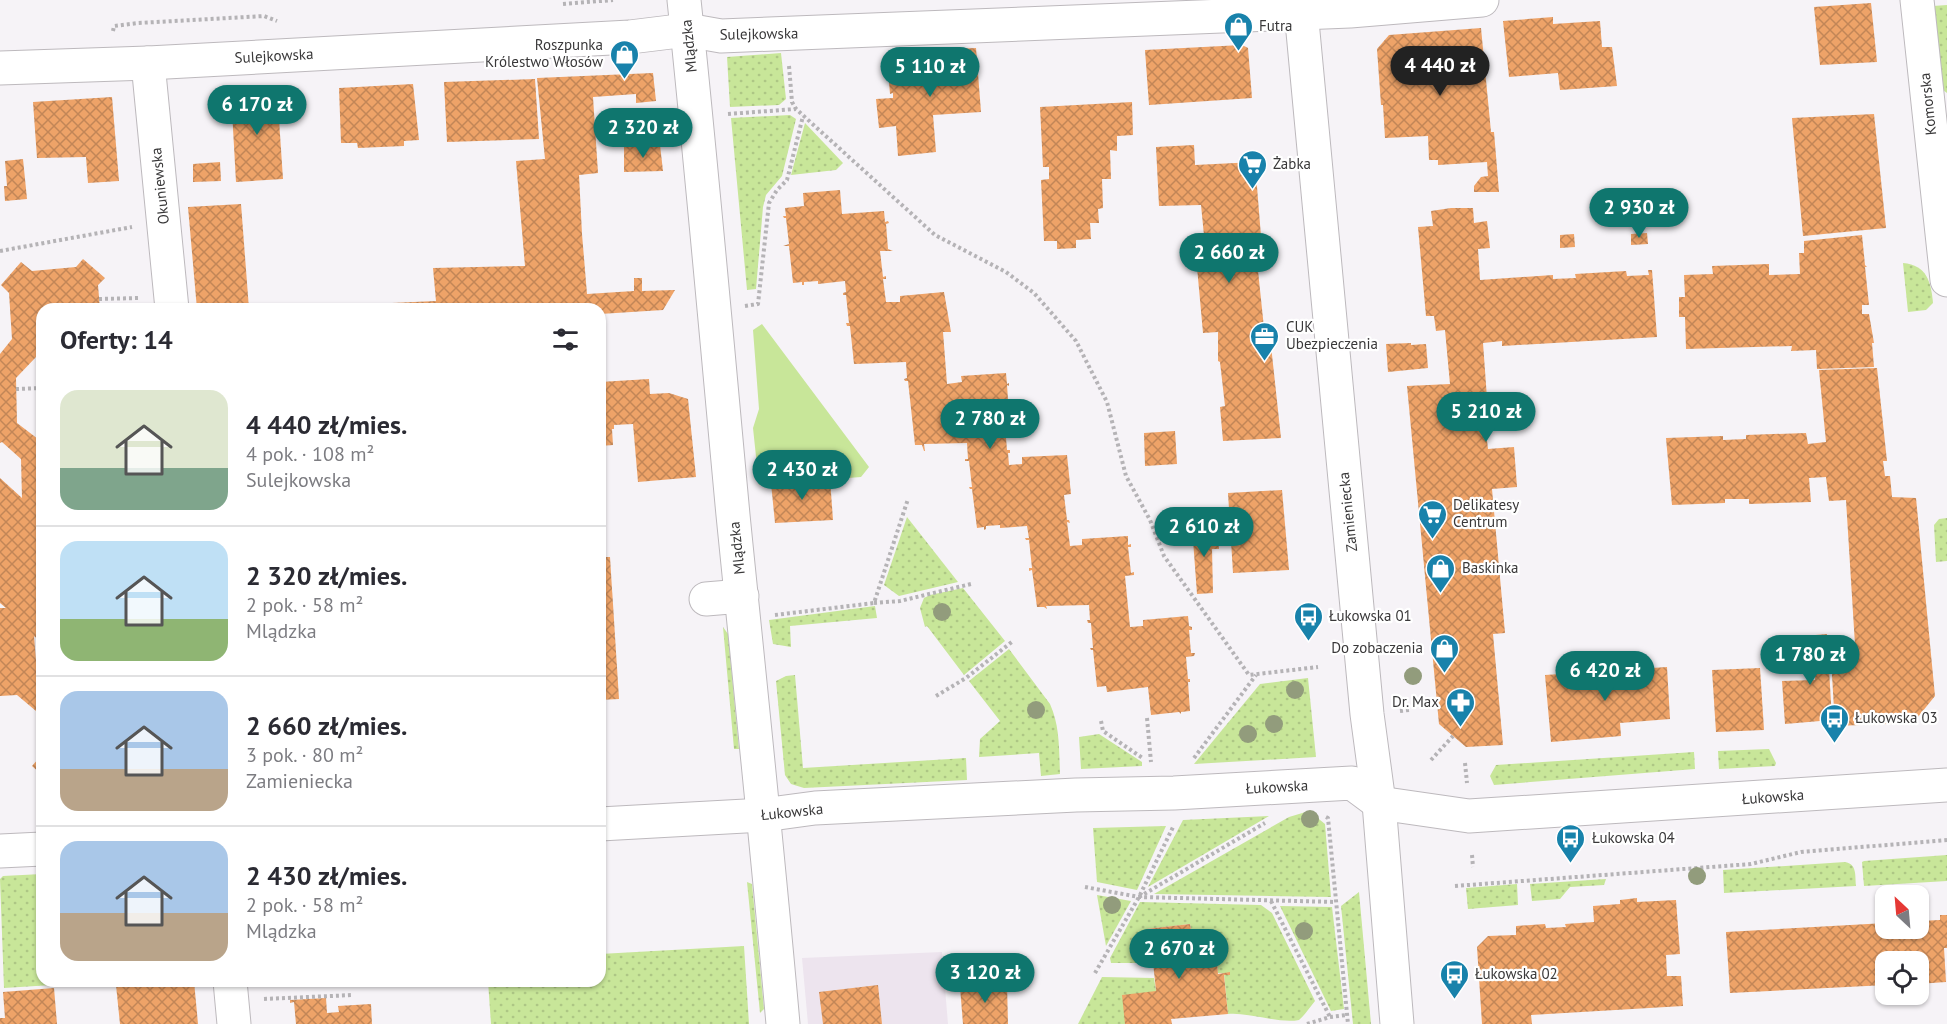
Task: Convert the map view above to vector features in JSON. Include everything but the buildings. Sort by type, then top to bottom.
[{"type":"street","name":"Sulejkowska","points":[[0,68],[148,63],[618,38],[686,15],[722,36],[1301,6],[1482,0]]},
{"type":"street","name":"Komorska","points":[[1917,0],[1947,280]]},
{"type":"street","name":"Zamieniecka","points":[[1301,6],[1367,714],[1379,802],[1397,1024]]},
{"type":"street","name":"Mlądzka","points":[[686,15],[754,606],[764,815],[783,1024]]},
{"type":"street","name":"Okuniewska","points":[[148,63],[160,303]]},
{"type":"street","points":[[706,599],[754,606]]},
{"type":"street","name":"Łukowska","points":[[606,825],[764,815],[815,808],[1352,783],[1379,802],[1469,816],[1947,785]]},
{"type":"street","points":[[0,851],[36,849]]},
{"type":"street","points":[[231,987],[234,1024]]},
{"type":"path","points":[[788,61],[792,102],[803,116],[935,235],[1006,272],[1034,293],[1076,341],[1107,402],[1126,476],[1150,520],[1164,556],[1250,675],[1318,667]]},
{"type":"path","points":[[725,104],[726,114],[796,109]]},
{"type":"path","points":[[758,304],[770,203],[777,190],[787,180],[803,116]]},
{"type":"path","points":[[0,251],[142,225]]},
{"type":"path","points":[[99,299],[148,303]]},
{"type":"path","points":[[16,389],[36,388]]},
{"type":"path","points":[[874,603],[908,499]]},
{"type":"path","points":[[754,606],[900,601],[970,584]]},
{"type":"path","points":[[936,696],[966,678],[1012,641]]},
{"type":"path","points":[[1192,760],[1256,674]]},
{"type":"path","points":[[1147,718],[1151,772]]},
{"type":"path","points":[[1101,721],[1103,731],[1139,757],[1151,762]]},
{"type":"path","points":[[1431,760],[1453,736]]},
{"type":"path","points":[[1465,763],[1467,787]]},
{"type":"path","points":[[1319,814],[1328,819],[1348,1024]]},
{"type":"path","points":[[1095,973],[1139,897],[1178,816]]},
{"type":"path","points":[[1139,897],[1265,823]]},
{"type":"path","points":[[1455,886],[1751,864],[1801,852],[1947,840]]},
{"type":"path","points":[[1472,855],[1473,867]]},
{"type":"path","points":[[1085,887],[1139,897],[1336,902]]},
{"type":"path","points":[[1271,901],[1330,1017]]},
{"type":"path","points":[[264,999],[352,995]]},
{"type":"path","points":[[1307,1024],[1347,1015]]},
{"type":"shaded area","points":[[942,952],[948,1024],[808,1024],[802,958]]},
{"type":"green space","points":[[1947,5],[1947,93],[1940,88],[1933,6]]},
{"type":"green space","points":[[781,53],[786,99],[779,105],[730,107],[727,57]]},
{"type":"green space","points":[[790,115],[796,119],[782,176],[766,195],[763,207],[756,289],[747,290],[731,118]]},
{"type":"green space","points":[[805,123],[843,163],[836,170],[791,175]]},
{"type":"green space","points":[[1903,263],[1918,267],[1929,282],[1933,303],[1926,310],[1908,312]]},
{"type":"green space","points":[[762,324],[869,467],[861,477],[759,485],[753,428],[759,409],[753,330]]},
{"type":"green space","points":[[907,517],[958,582],[899,596],[884,585]]},
{"type":"green space","points":[[1947,518],[1947,561],[1936,562],[1934,525],[1939,519]]},
{"type":"green space","points":[[963,588],[1005,641],[964,675],[927,626],[925,627],[920,608],[924,598],[930,595]]},
{"type":"green space","points":[[875,606],[877,618],[790,626],[791,647],[773,644],[769,620]]},
{"type":"green space","points":[[723,627],[728,634],[739,749],[734,749]]},
{"type":"green space","points":[[1009,649],[1050,704],[1057,729],[1060,774],[1041,776],[1039,753],[979,757],[980,739],[1000,721],[969,681]]},
{"type":"green space","points":[[795,675],[803,768],[966,758],[967,780],[804,788],[791,784],[785,775],[776,681]]},
{"type":"green space","points":[[1308,678],[1316,757],[1194,764],[1260,684]]},
{"type":"green space","points":[[1099,734],[1142,762],[1142,766],[1081,769],[1079,737]]},
{"type":"green space","points":[[1769,749],[1776,763],[1775,766],[1719,769],[1718,751]]},
{"type":"green space","points":[[1694,752],[1695,769],[1494,785],[1490,776],[1496,765]]},
{"type":"green space","points":[[1309,811],[1325,824],[1331,897],[1154,894],[1289,817]]},
{"type":"green space","points":[[1269,816],[1148,887],[1183,820]]},
{"type":"green space","points":[[1166,826],[1137,890],[1097,882],[1093,828]]},
{"type":"green space","points":[[1947,855],[1947,881],[1864,886],[1862,862]]},
{"type":"green space","points":[[1845,862],[1852,865],[1856,886],[1724,893],[1723,870]]},
{"type":"green space","points":[[36,874],[36,986],[4,988],[0,879],[3,876]]},
{"type":"green space","points":[[1606,879],[1604,885],[1570,887],[1560,899],[1532,901],[1530,884]]},
{"type":"green space","points":[[747,882],[752,884],[764,1009],[760,1013]]},
{"type":"green space","points":[[1517,884],[1518,905],[1468,909],[1466,888]]},
{"type":"green space","points":[[1359,892],[1371,1024],[1353,1024],[1341,906]]},
{"type":"green space","points":[[1097,895],[1131,901],[1106,946]]},
{"type":"green space","points":[[1140,902],[1261,905],[1272,913],[1315,1001],[1299,1020],[1228,1014],[1224,973],[1218,973],[1215,939],[1193,942],[1190,924],[1146,929],[1150,963],[1111,963],[1110,958]]},
{"type":"green space","points":[[1280,906],[1332,907],[1344,1009],[1331,1011]]},
{"type":"green space","points":[[744,946],[749,1024],[491,1024],[488,987],[606,987],[606,954]]},
{"type":"green space","points":[[1102,977],[1154,978],[1156,991],[1125,1024],[1078,1024]]},
{"type":"place","name":"Futra","points":[[1238,52]]},
{"type":"place","name":"Roszpunka Królestwo Włosów","points":[[624,80]]},
{"type":"place","name":"Żabka","points":[[1252,190]]},
{"type":"place","name":"CUK Ubezpieczenia","points":[[1265,362]]},
{"type":"place","name":"Delikatesy Centrum","points":[[1432,540]]},
{"type":"place","name":"Baskinka","points":[[1441,594]]},
{"type":"place","name":"Łukowska 01","points":[[1308,642]]},
{"type":"place","name":"Do zobaczenia","points":[[1444,674]]},
{"type":"place","name":"Dr. Max","points":[[1460,728]]},
{"type":"place","name":"Łukowska 03","points":[[1834,744]]},
{"type":"place","name":"Łukowska 04","points":[[1571,864]]},
{"type":"place","name":"Łukowska 02","points":[[1454,1000]]}]
